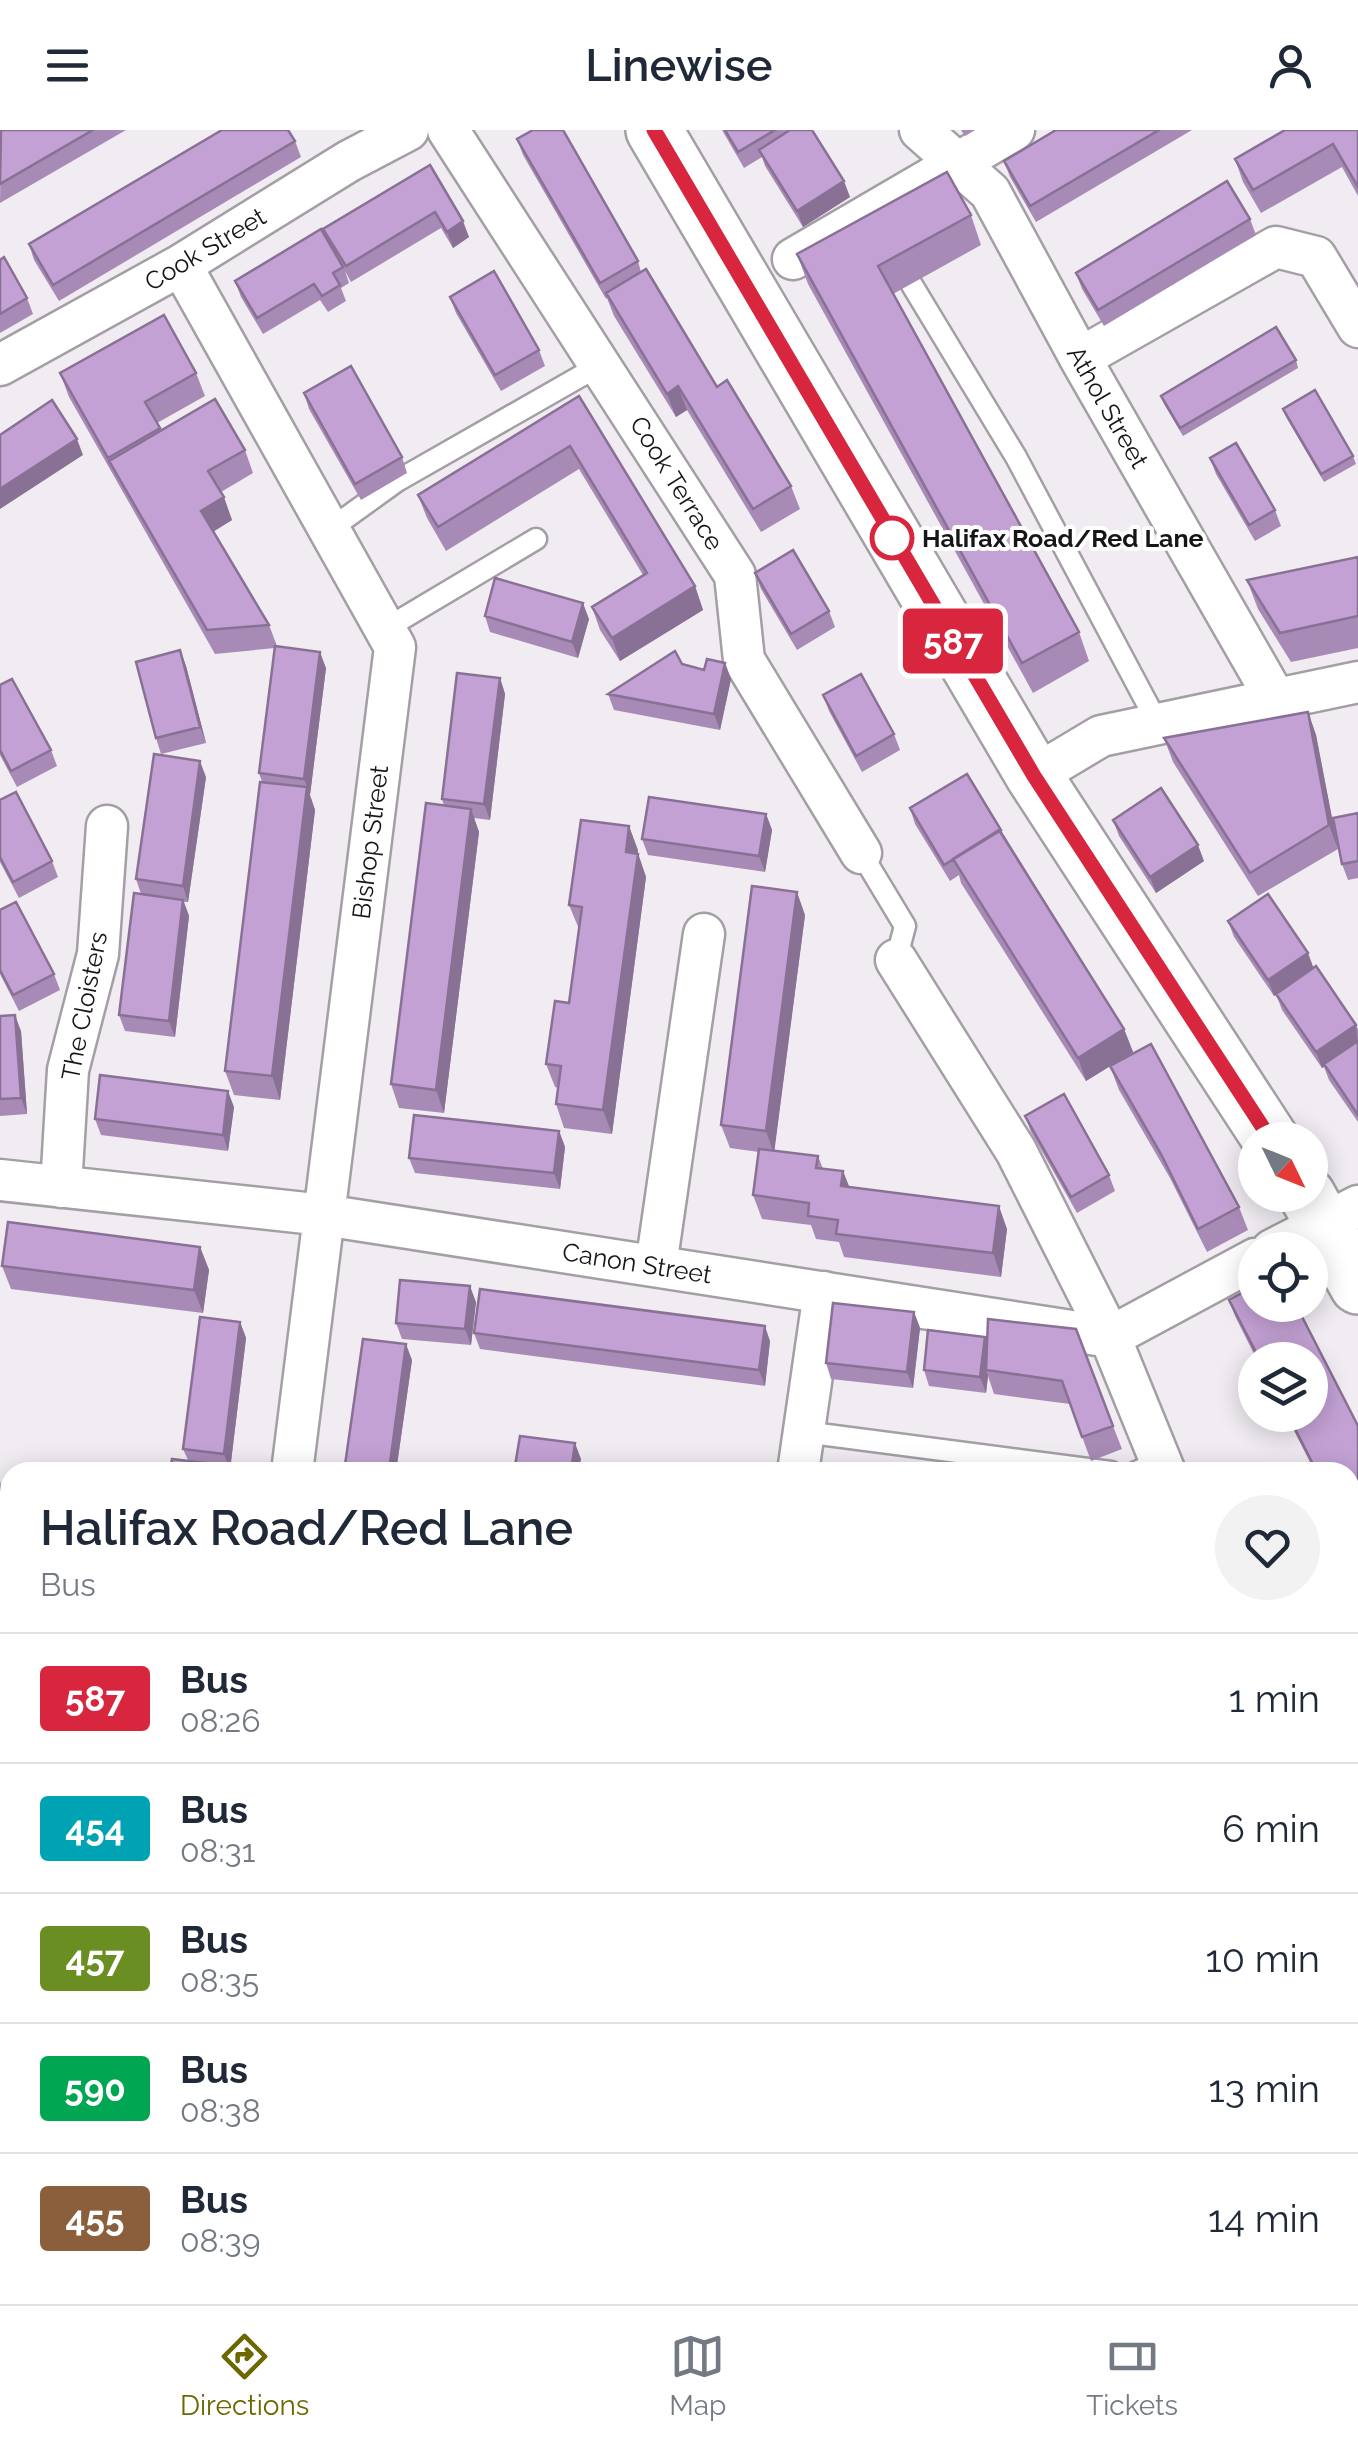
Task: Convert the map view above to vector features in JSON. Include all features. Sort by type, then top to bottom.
[{"type":"main road","points":[[654,130],[1034,776],[1260,1122]]},
{"type":"main road","points":[[1330,1208],[1358,1286]]},
{"type":"street","name":"Cook Street","points":[[0,365],[180,265],[339,146],[408,130]]},
{"type":"street","name":"Cook Terrace","points":[[448,130],[735,575],[744,660],[861,854]]},
{"type":"street","name":"Athol Street","points":[[920,130],[990,192],[1080,358],[1276,700]]},
{"type":"street","points":[[793,259],[1014,130]]},
{"type":"street","points":[[1080,358],[1276,247],[1316,258],[1358,327]]},
{"type":"street","name":"Bishop Street","points":[[180,265],[395,646],[293,1462]]},
{"type":"street","points":[[1034,776],[1100,736],[1358,682]]},
{"type":"street","name":"The Cloisters","points":[[61,1187],[68,1070],[98,954],[107,826]]},
{"type":"street","points":[[656,1266],[704,934]]},
{"type":"street","points":[[896,960],[1016,1151],[1110,1336],[1152,1462]]},
{"type":"street","name":"Canon Street","points":[[0,1180],[324,1215],[1110,1336]]},
{"type":"street","points":[[1297,1232],[1330,1208]]},
{"type":"street","points":[[1110,1336],[1238,1268]]},
{"type":"street","points":[[800,1462],[824,1292]]},
{"type":"lane","points":[[912,285],[1016,457],[1158,722]]},
{"type":"lane","points":[[330,530],[397,481],[602,364]]},
{"type":"lane","points":[[385,629],[536,540]]},
{"type":"lane","points":[[861,854],[905,926],[896,960]]},
{"type":"lane","points":[[804,1432],[1034,1462]]},
{"type":"building","points":[[1,130],[93,130],[0,184]]},
{"type":"building","points":[[222,130],[288,130],[295,141],[53,285],[29,244]]},
{"type":"building","points":[[533,130],[563,130],[638,261],[600,283],[517,139]]},
{"type":"building","points":[[725,130],[775,130],[738,152]]},
{"type":"building","points":[[790,130],[812,130],[844,181],[797,211],[759,150]]},
{"type":"building","points":[[1056,130],[1159,130],[1030,206],[1004,161]]},
{"type":"building","points":[[1285,130],[1358,130],[1358,187],[1333,144],[1253,190],[1235,159]]},
{"type":"building","points":[[430,165],[463,221],[447,232],[435,212],[346,266],[323,229]]},
{"type":"building","points":[[947,172],[971,215],[878,266],[1079,632],[1022,663],[797,254]]},
{"type":"building","points":[[1227,181],[1250,219],[1098,310],[1076,273]]},
{"type":"building","points":[[321,229],[343,267],[333,273],[340,285],[322,296],[314,284],[257,318],[235,281]]},
{"type":"building","points":[[4,257],[27,298],[0,314],[0,260]]},
{"type":"building","points":[[646,269],[717,387],[727,380],[791,486],[753,509],[678,386],[667,394],[606,293]]},
{"type":"building","points":[[494,271],[539,350],[495,375],[450,297]]},
{"type":"building","points":[[164,315],[196,373],[145,402],[160,428],[108,458],[60,373]]},
{"type":"building","points":[[1276,327],[1296,360],[1180,428],[1161,396]]},
{"type":"building","points":[[351,366],[402,457],[355,484],[304,393]]},
{"type":"building","points":[[1315,390],[1353,456],[1321,474],[1283,409]]},
{"type":"building","points":[[579,396],[695,586],[612,638],[592,607],[647,573],[570,446],[438,527],[418,495]]},
{"type":"building","points":[[215,399],[245,450],[208,471],[224,497],[201,511],[269,625],[207,630],[109,461]]},
{"type":"building","points":[[52,400],[77,439],[0,489],[0,435]]},
{"type":"building","points":[[1236,443],[1275,510],[1249,525],[1210,458]]},
{"type":"building","points":[[793,550],[829,611],[791,634],[755,573]]},
{"type":"building","points":[[1358,557],[1358,616],[1280,633],[1247,580]]},
{"type":"building","points":[[495,578],[583,603],[572,642],[485,616]]},
{"type":"building","points":[[275,646],[320,652],[304,779],[259,773]]},
{"type":"building","points":[[180,650],[200,727],[156,738],[136,662]]},
{"type":"building","points":[[675,651],[682,664],[704,670],[707,659],[725,663],[714,714],[608,694]]},
{"type":"building","points":[[457,673],[500,678],[484,804],[442,799]]},
{"type":"building","points":[[861,674],[894,734],[856,756],[823,695]]},
{"type":"building","points":[[12,679],[51,750],[11,771],[0,750],[0,685]]},
{"type":"building","points":[[1308,712],[1329,825],[1250,873],[1164,738]]},
{"type":"building","points":[[154,754],[200,761],[183,886],[136,879]]},
{"type":"building","points":[[967,774],[1001,830],[944,865],[910,808]]},
{"type":"building","points":[[260,782],[307,787],[272,1076],[225,1071]]},
{"type":"building","points":[[1161,788],[1198,845],[1150,877],[1113,820]]},
{"type":"building","points":[[16,792],[52,861],[13,882],[0,857],[0,800]]},
{"type":"building","points":[[649,797],[766,814],[759,856],[642,839]]},
{"type":"building","points":[[426,803],[471,809],[436,1090],[391,1084]]},
{"type":"building","points":[[1358,813],[1358,861],[1342,864],[1333,818]]},
{"type":"building","points":[[581,820],[629,826],[626,852],[638,854],[603,1110],[556,1104],[561,1066],[546,1064],[555,1001],[569,1003],[582,907],[569,905]]},
{"type":"building","points":[[999,830],[1124,1029],[1078,1058],[953,859]]},
{"type":"building","points":[[752,886],[797,892],[766,1131],[721,1125]]},
{"type":"building","points":[[134,893],[183,900],[169,1021],[119,1015]]},
{"type":"building","points":[[1268,894],[1308,953],[1268,980],[1228,921]]},
{"type":"building","points":[[16,902],[54,974],[13,995],[0,970],[0,910]]},
{"type":"building","points":[[1316,966],[1356,1025],[1316,1052],[1276,994]]},
{"type":"building","points":[[15,1015],[21,1098],[0,1099],[0,1016]]},
{"type":"building","points":[[1358,1041],[1358,1115],[1324,1064]]},
{"type":"building","points":[[1151,1044],[1238,1208],[1198,1229],[1161,1154],[1110,1066]]},
{"type":"building","points":[[100,1075],[228,1091],[223,1135],[95,1119]]},
{"type":"building","points":[[1064,1094],[1109,1175],[1071,1197],[1025,1116]]},
{"type":"building","points":[[414,1115],[559,1131],[554,1173],[409,1158]]},
{"type":"building","points":[[759,1149],[818,1156],[816,1168],[843,1171],[841,1186],[999,1206],[993,1253],[836,1234],[838,1220],[808,1216],[809,1203],[753,1195]]},
{"type":"building","points":[[8,1222],[200,1247],[194,1290],[2,1266]]},
{"type":"building","points":[[400,1280],[470,1286],[465,1329],[396,1323]]},
{"type":"building","points":[[480,1289],[765,1326],[759,1370],[474,1333]]},
{"type":"building","points":[[1238,1295],[1238,1317],[1229,1300]]},
{"type":"building","points":[[833,1303],[914,1312],[907,1372],[826,1363]]},
{"type":"building","points":[[200,1317],[240,1322],[224,1454],[183,1449]]},
{"type":"building","points":[[988,1319],[1076,1329],[1113,1426],[1082,1437],[1062,1381],[986,1370]]},
{"type":"building","points":[[1240,1322],[1305,1322],[1315,1342],[1251,1342]]},
{"type":"building","points":[[928,1330],[985,1337],[980,1377],[924,1370]]},
{"type":"building","points":[[363,1339],[406,1344],[390,1462],[345,1462]]},
{"type":"building","points":[[1328,1367],[1358,1426],[1358,1462],[1312,1462],[1297,1432],[1328,1432]]},
{"type":"building","points":[[520,1436],[575,1443],[572,1462],[516,1462]]},
{"type":"bus line","name":"587","points":[[654,130],[1034,776],[1259,1122]]},
{"type":"place","name":"Halifax Road/Red Lane","points":[[892,538]]}]
